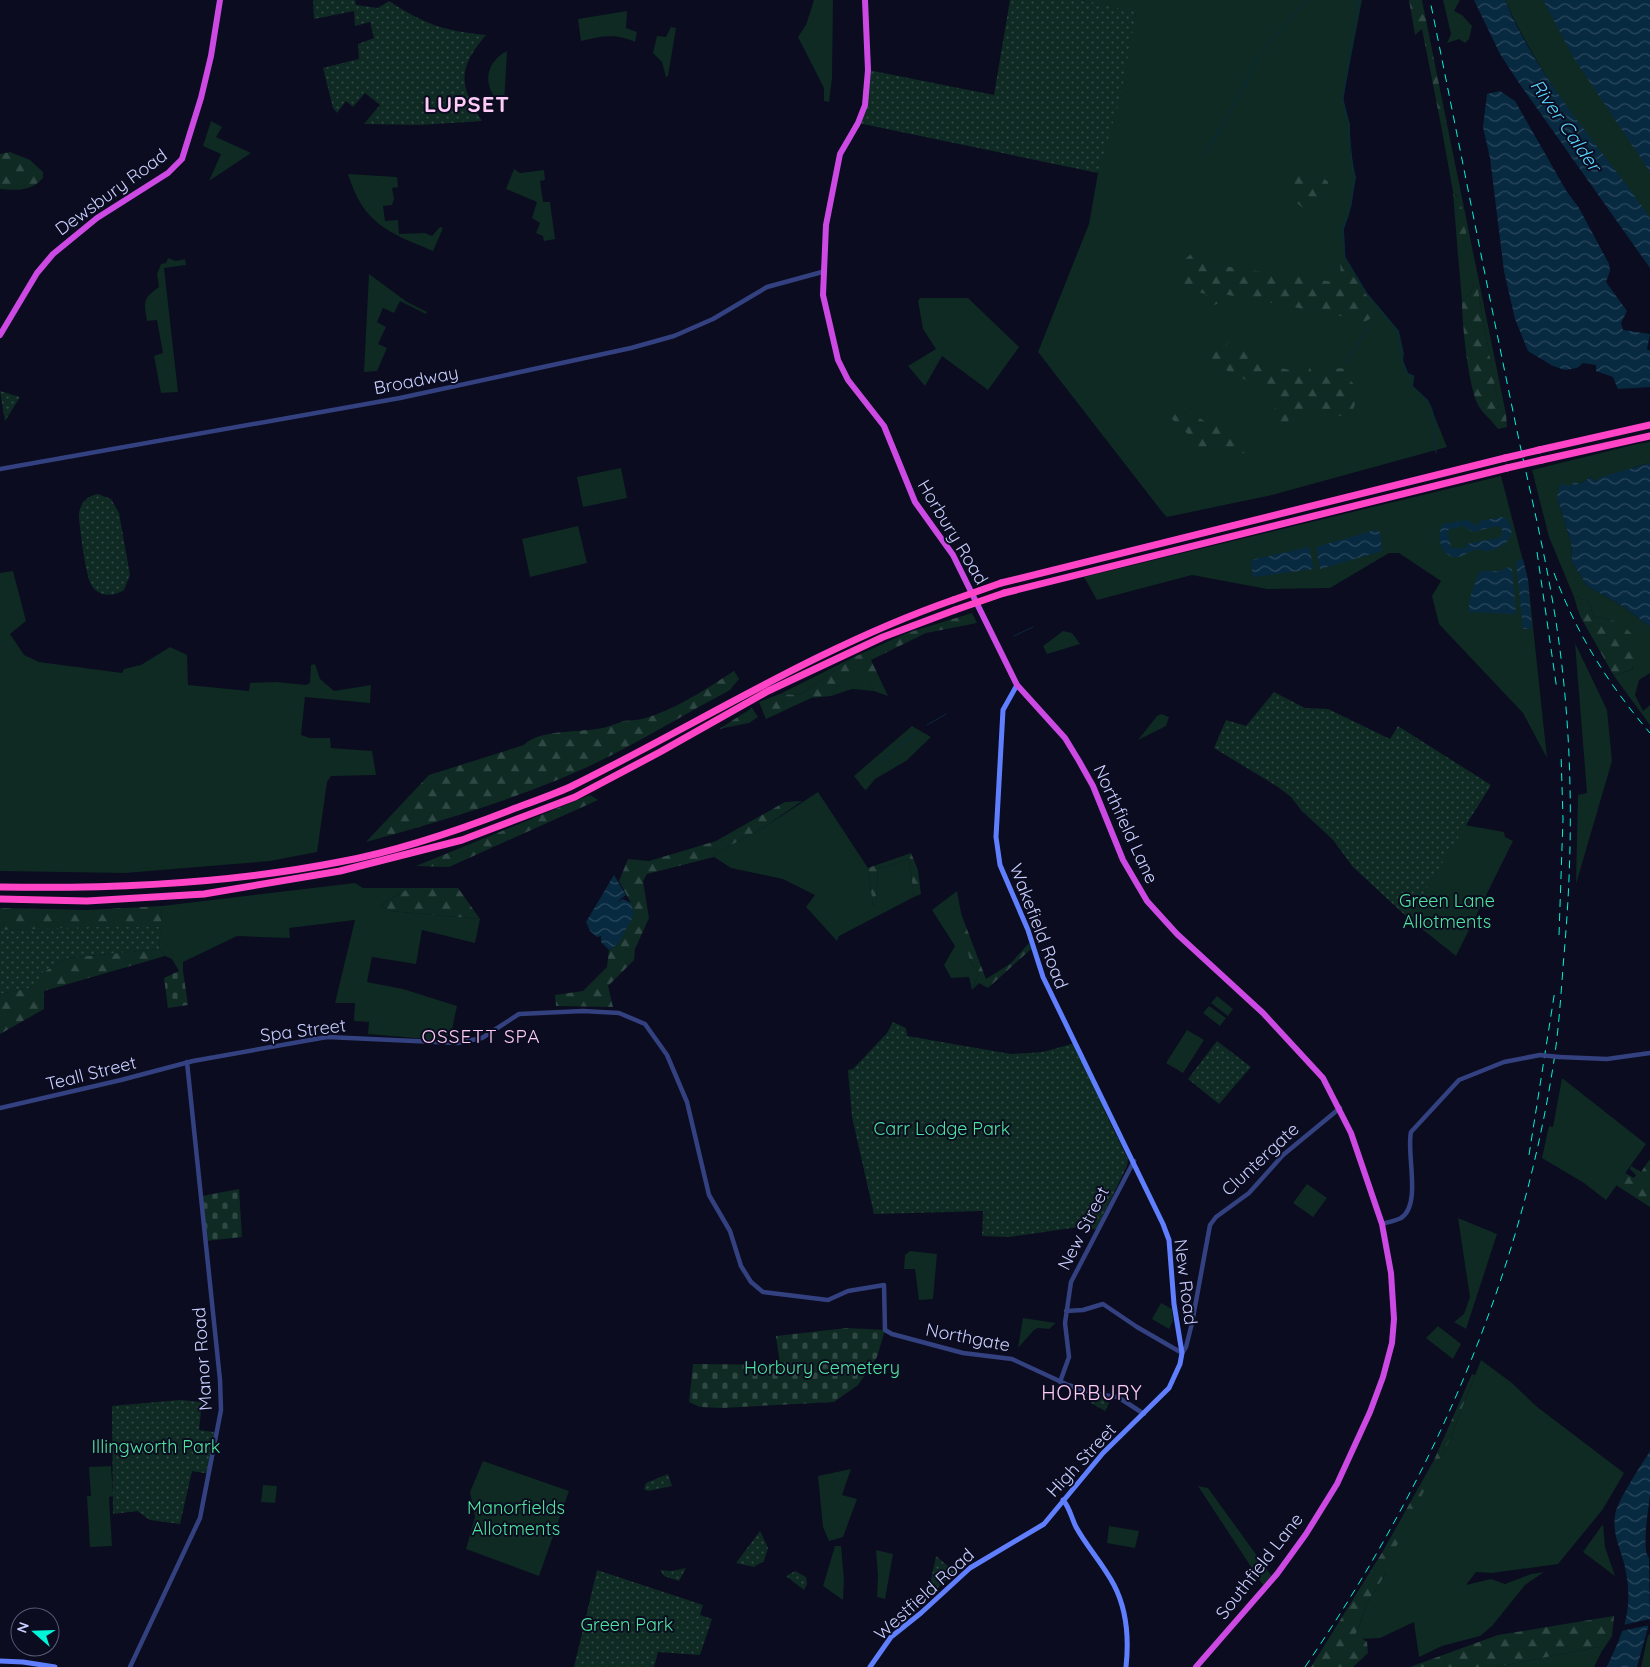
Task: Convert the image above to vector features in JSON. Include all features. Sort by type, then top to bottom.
[{"type":"highway","name":"Dewsbury Road","points":[[0,335],[37,273],[53,254],[97,218],[168,173],[182,159],[193,128],[207,73],[220,0]]},
{"type":"highway","name":"Horbury Road","points":[[865,0],[868,70],[866,99],[863,112],[842,148],[836,168],[826,225],[822,272],[823,299],[843,370],[884,426],[915,502],[953,555],[976,598]]},
{"type":"highway","points":[[0,887],[83,888],[212,880],[340,862],[461,830],[568,787],[819,655],[917,612],[1001,583],[1650,424]]},
{"type":"highway","points":[[0,899],[87,901],[204,894],[340,871],[462,840],[575,797],[776,687],[883,637],[1004,593],[1507,468],[1650,436]]},
{"type":"highway","name":"Northfield Lane","points":[[976,598],[997,648],[1017,685],[1065,738],[1079,761],[1093,786],[1123,860],[1147,901],[1177,934],[1250,1000],[1302,1054],[1323,1078],[1340,1108]]},
{"type":"highway","name":"Southfield Lane","points":[[1196,1667],[1277,1574],[1306,1534],[1337,1484],[1370,1412],[1383,1377],[1392,1343],[1394,1319],[1391,1274],[1382,1224],[1359,1152],[1340,1108]]},
{"type":"main road","name":"Wakefield Road","points":[[1017,685],[1003,710],[996,837],[1000,865],[1028,930],[1043,977],[1134,1161]]},
{"type":"main road","name":"New Road","points":[[1134,1161],[1169,1240],[1174,1304],[1182,1353]]},
{"type":"main road","name":"High Street","points":[[1002,1547],[1044,1524],[1103,1453],[1169,1388],[1180,1364],[1182,1353]]},
{"type":"main road","points":[[1062,1500],[1070,1508],[1076,1526],[1114,1584],[1126,1618],[1128,1651],[1126,1667]]},
{"type":"main road","name":"Westfield Road","points":[[870,1667],[886,1642],[896,1632],[921,1613],[970,1568],[1002,1547]]},
{"type":"main road","points":[[0,1662],[24,1662],[54,1667]]},
{"type":"street","name":"Broadway","points":[[0,468],[400,398],[642,345],[674,336],[713,319],[767,287],[822,272]]},
{"type":"street","name":"Spa Street","points":[[188,1062],[327,1037],[457,1044],[482,1038],[519,1014],[583,1011],[627,1015],[644,1024],[660,1043],[686,1102],[709,1196],[730,1231],[740,1266],[757,1288],[763,1292],[828,1300],[848,1291],[884,1285],[885,1330]]},
{"type":"street","points":[[1382,1224],[1402,1218],[1408,1211],[1412,1177],[1411,1132],[1458,1080],[1504,1062],[1540,1055],[1607,1059],[1650,1053]]},
{"type":"street","name":"Teall Street","points":[[0,1108],[121,1080],[188,1062]]},
{"type":"street","name":"Manor Road","points":[[130,1667],[200,1518],[221,1410],[220,1380],[188,1062]]},
{"type":"street","name":"Cluntergate","points":[[1182,1353],[1186,1347],[1192,1322],[1210,1224],[1216,1217],[1249,1193],[1283,1155],[1340,1108]]},
{"type":"street","name":"New Street","points":[[1060,1382],[1069,1357],[1065,1336],[1066,1311],[1071,1282],[1134,1161]]},
{"type":"street","points":[[1066,1311],[1083,1310],[1103,1304],[1137,1327],[1182,1353]]},
{"type":"street","name":"Northgate","points":[[885,1330],[963,1353],[1012,1359],[1060,1382],[1096,1394],[1118,1396],[1144,1414]]},
{"type":"green space","points":[[313,0],[355,0],[356,5],[378,8],[389,1],[424,21],[446,29],[486,35],[470,58],[464,77],[469,97],[482,121],[419,125],[364,124],[380,105],[365,93],[353,107],[346,101],[337,113],[333,108],[323,68],[359,59],[358,44],[374,38],[370,22],[355,26],[354,11],[314,19]]},
{"type":"green space","points":[[814,0],[833,0],[832,78],[829,102],[824,101],[824,88],[798,37],[806,25]]},
{"type":"green space","points":[[1010,0],[1082,0],[1136,12],[1121,95],[1098,173],[858,123],[863,112],[868,70],[994,95]]},
{"type":"green space","points":[[1082,0],[1362,0],[1343,99],[1350,124],[1350,148],[1356,178],[1349,215],[1344,229],[1345,257],[1364,289],[1399,331],[1404,354],[1403,360],[1408,373],[1414,376],[1413,386],[1428,400],[1447,447],[1272,495],[1167,517],[1163,513],[1038,352],[1089,224],[1098,173],[1136,13]]},
{"type":"green space","points":[[1409,0],[1422,0],[1447,124],[1441,125],[1422,29],[1415,35]]},
{"type":"green space","points":[[1443,0],[1460,0],[1454,11],[1462,15],[1472,26],[1469,39],[1465,43],[1459,39],[1447,43],[1451,34]]},
{"type":"green space","points":[[1505,0],[1545,0],[1650,171],[1650,219],[1571,114],[1535,58]]},
{"type":"green space","points":[[627,11],[626,28],[637,32],[635,42],[614,36],[581,41],[578,19]]},
{"type":"green space","points":[[671,27],[676,28],[668,76],[666,77],[662,62],[653,53],[657,36],[666,37]]},
{"type":"green space","points":[[507,51],[504,105],[492,92],[488,77],[493,63]]},
{"type":"green space","points":[[211,121],[222,127],[216,137],[251,153],[209,181],[221,154],[203,146]]},
{"type":"green space","points":[[1447,124],[1506,414],[1499,410],[1477,284],[1474,284],[1471,292],[1462,301],[1458,255],[1466,250],[1457,196],[1453,192],[1441,125]]},
{"type":"green space","points":[[10,152],[30,160],[43,172],[43,178],[28,188],[18,190],[0,189],[0,154]]},
{"type":"green space","points":[[514,169],[520,173],[544,170],[545,180],[540,181],[543,202],[550,202],[555,239],[544,241],[543,236],[536,233],[540,223],[532,218],[537,202],[506,189]]},
{"type":"green space","points":[[1309,173],[1320,175],[1328,182],[1328,192],[1318,207],[1305,210],[1290,197],[1289,190],[1299,175]]},
{"type":"green space","points":[[348,174],[397,177],[398,187],[392,188],[394,199],[392,205],[383,206],[385,221],[398,220],[399,234],[425,233],[432,236],[440,227],[443,228],[433,251],[391,232],[370,216],[354,191]]},
{"type":"green space","points":[[1453,192],[1460,203],[1464,217],[1468,245],[1466,250],[1458,255]]},
{"type":"green space","points":[[1191,254],[1197,257],[1197,262],[1214,262],[1216,265],[1333,282],[1346,287],[1349,284],[1341,276],[1340,261],[1344,259],[1353,276],[1379,313],[1363,323],[1337,315],[1223,294],[1221,302],[1212,306],[1205,302],[1206,294],[1186,289],[1178,277],[1180,264]]},
{"type":"green space","points":[[168,258],[176,261],[185,259],[186,265],[164,268],[178,392],[161,393],[154,356],[163,353],[157,320],[147,321],[145,305],[147,298],[159,287],[157,274],[161,264],[166,263]]},
{"type":"green space","points":[[369,274],[407,302],[427,312],[426,314],[400,301],[394,313],[383,308],[377,322],[386,327],[378,344],[387,348],[377,371],[364,372]]},
{"type":"green space","points":[[1474,284],[1477,284],[1499,409],[1506,414],[1507,427],[1498,429],[1478,405],[1471,383],[1464,338],[1462,301],[1471,292]]},
{"type":"green space","points":[[920,298],[968,298],[1019,347],[988,390],[942,356],[925,386],[908,366],[936,349],[923,329],[918,301]]},
{"type":"green space","points":[[1221,335],[1226,335],[1229,340],[1225,348],[1230,352],[1244,350],[1262,354],[1270,366],[1290,370],[1299,364],[1309,365],[1312,373],[1322,373],[1342,368],[1347,369],[1352,372],[1350,380],[1359,390],[1353,410],[1347,417],[1295,409],[1289,418],[1287,428],[1278,431],[1271,422],[1276,403],[1262,388],[1208,361],[1206,353],[1209,348],[1219,344]]},
{"type":"green space","points":[[0,391],[20,397],[5,421]]},
{"type":"green space","points":[[1180,406],[1204,421],[1220,427],[1228,438],[1240,442],[1246,452],[1236,455],[1213,449],[1195,450],[1192,444],[1194,440],[1170,417],[1169,414]]},
{"type":"green space","points":[[1650,442],[1650,463],[1596,482],[1591,477],[1580,484],[1571,486],[1557,498],[1571,542],[1572,562],[1587,586],[1624,607],[1650,627],[1650,673],[1639,680],[1635,695],[1643,711],[1650,705],[1650,725],[1614,676],[1633,669],[1619,622],[1593,616],[1589,601],[1574,597],[1549,537],[1532,470]]},
{"type":"green space","points":[[621,468],[627,498],[583,507],[577,477]]},
{"type":"green space","points":[[1501,476],[1528,580],[1547,758],[1523,713],[1439,624],[1432,596],[1441,581],[1399,553],[1389,553],[1330,588],[1267,589],[1192,575],[1097,600],[1084,577]]},
{"type":"green space","points":[[98,494],[111,499],[119,513],[130,575],[124,590],[111,595],[103,594],[92,586],[87,573],[82,544],[79,519],[81,506],[86,499]]},
{"type":"green space","points":[[578,526],[587,563],[530,577],[522,539]]},
{"type":"green space","points":[[13,571],[26,621],[10,634],[24,655],[39,662],[122,673],[124,669],[141,665],[170,647],[187,655],[188,685],[249,691],[250,683],[276,682],[306,685],[310,683],[311,665],[315,664],[320,679],[334,691],[371,685],[370,703],[305,697],[301,735],[310,738],[330,738],[331,748],[372,751],[376,775],[331,776],[327,782],[317,852],[270,861],[125,873],[0,871],[0,573]]},
{"type":"green space","points":[[1574,597],[1589,601],[1593,616],[1619,622],[1636,638],[1636,659],[1632,669],[1614,676],[1580,616]]},
{"type":"green space","points":[[972,613],[977,623],[926,633],[871,660],[888,696],[874,691],[864,672],[837,687],[831,696],[811,698],[766,719],[759,702],[780,694],[800,695],[854,657],[907,633]]},
{"type":"green space","points":[[1063,631],[1072,633],[1080,644],[1047,654],[1043,646]]},
{"type":"green space","points":[[1575,643],[1607,710],[1612,761],[1576,884],[1578,795],[1587,793]]},
{"type":"green space","points":[[854,657],[800,695],[780,694]]},
{"type":"green space","points":[[734,671],[739,679],[730,690],[639,741],[583,769],[530,791],[476,810],[366,842],[429,775],[524,745],[530,740],[548,734],[600,728],[658,714],[681,703]]},
{"type":"green space","points":[[864,671],[874,691],[852,689],[831,696],[837,687]]},
{"type":"green space","points":[[1274,692],[1305,708],[1328,709],[1390,739],[1398,726],[1491,785],[1408,918],[1353,867],[1333,840],[1301,810],[1291,797],[1214,748],[1226,720],[1246,726]]},
{"type":"green space","points":[[752,708],[758,717],[749,723],[719,729]]},
{"type":"green space","points":[[1161,714],[1169,717],[1166,726],[1138,740],[1157,716]]},
{"type":"green space","points":[[912,726],[931,737],[906,761],[875,779],[866,790],[864,789],[854,776]]},
{"type":"green space","points":[[818,792],[868,868],[873,906],[876,904],[878,869],[909,859],[914,897],[839,936],[837,941],[806,907],[815,895],[783,879],[731,868],[714,857],[716,853],[763,828]]},
{"type":"green space","points":[[590,795],[598,800],[449,867],[416,866]]},
{"type":"green space","points":[[802,801],[763,828],[716,853],[714,857],[647,874],[643,881],[649,918],[635,949],[634,960],[608,986],[613,1007],[556,1006],[555,995],[583,991],[607,967],[609,950],[618,944],[631,903],[619,881],[628,859],[649,861],[716,841],[785,802]]},
{"type":"green space","name":"Green Lane Allotments","points":[[1465,825],[1504,832],[1505,837],[1513,841],[1456,956],[1408,918]]},
{"type":"green space","points":[[911,853],[918,870],[921,894],[914,897],[909,859],[878,869],[876,904],[873,906],[868,868]]},
{"type":"green space","points":[[355,883],[363,888],[409,888],[380,905],[391,911],[480,919],[475,943],[422,930],[416,964],[372,957],[367,982],[403,989],[457,1006],[451,1034],[437,1040],[368,1034],[369,1022],[354,1021],[355,1003],[335,1003],[355,920],[289,928],[290,938],[237,936],[183,962],[183,971],[179,971],[172,959],[165,956],[159,949],[162,906]]},
{"type":"green space","points":[[409,888],[458,888],[480,919],[391,911],[380,905]]},
{"type":"green space","points":[[957,891],[970,961],[979,974],[972,990],[969,977],[951,978],[944,965],[955,946],[932,910]]},
{"type":"green space","points":[[957,903],[986,979],[1010,964],[1029,943],[1031,949],[988,988],[979,983],[972,990],[979,974],[970,961]]},
{"type":"green space","points":[[162,906],[161,927],[0,930],[0,908],[87,910]]},
{"type":"green space","points":[[161,927],[159,949],[67,958],[40,974],[40,986],[0,994],[0,930]]},
{"type":"green space","points":[[159,949],[165,956],[44,991],[44,1009],[0,1034],[0,994],[40,986],[40,974],[67,958]]},
{"type":"green space","points":[[183,971],[188,1005],[168,1008],[164,978]]},
{"type":"green space","points":[[1217,996],[1233,1009],[1228,1016],[1211,1003]]},
{"type":"green space","points":[[1209,1006],[1226,1018],[1220,1026],[1203,1013]]},
{"type":"green space","name":"Carr Lodge Park","points":[[893,1022],[906,1028],[907,1036],[1011,1054],[1043,1052],[1075,1043],[1100,1093],[1105,1112],[1128,1159],[1127,1166],[1096,1230],[1086,1226],[1009,1237],[982,1236],[983,1211],[874,1214],[852,1117],[848,1070],[853,1069],[887,1033]]},
{"type":"green space","points":[[1187,1030],[1204,1040],[1183,1073],[1166,1063]]},
{"type":"green space","points":[[1217,1041],[1251,1067],[1219,1104],[1188,1079]]},
{"type":"green space","points":[[1562,1078],[1646,1144],[1606,1200],[1584,1183],[1542,1158],[1549,1126],[1553,1127]]},
{"type":"green space","points":[[1650,1159],[1650,1207],[1616,1185],[1625,1173],[1634,1178],[1636,1175],[1630,1169],[1631,1166],[1641,1172]]},
{"type":"green space","points":[[1307,1184],[1327,1198],[1313,1217],[1293,1203]]},
{"type":"green space","points":[[239,1189],[242,1237],[206,1241],[202,1196]]},
{"type":"green space","points":[[1458,1218],[1497,1234],[1466,1329],[1454,1322],[1464,1314],[1470,1297]]},
{"type":"green space","points":[[910,1251],[937,1254],[933,1299],[919,1300],[915,1269],[904,1269],[905,1255]]},
{"type":"green space","points":[[1161,1303],[1172,1309],[1173,1321],[1169,1329],[1152,1319]]},
{"type":"green space","points":[[1023,1318],[1056,1323],[1049,1329],[1038,1328],[1034,1330],[1018,1348]]},
{"type":"green space","points":[[1438,1326],[1461,1344],[1453,1359],[1426,1338]]},
{"type":"green space","name":"Horbury Cemetery","points":[[847,1328],[885,1330],[877,1357],[858,1385],[834,1402],[722,1408],[700,1407],[689,1402],[693,1364],[780,1365],[776,1336]]},
{"type":"green space","points":[[1481,1360],[1512,1383],[1536,1406],[1624,1473],[1603,1509],[1558,1564],[1492,1573],[1476,1572],[1466,1585],[1491,1579],[1505,1584],[1531,1574],[1544,1572],[1525,1585],[1492,1626],[1480,1636],[1442,1646],[1419,1657],[1414,1622],[1380,1638],[1360,1639],[1356,1635],[1366,1605],[1386,1573],[1383,1571],[1450,1439]]},
{"type":"green space","points":[[1472,1374],[1475,1375],[1450,1439],[1384,1571],[1386,1573],[1366,1605],[1356,1634],[1367,1642],[1368,1653],[1353,1667],[1311,1667],[1383,1551],[1434,1460]]},
{"type":"green space","points":[[1095,1396],[1105,1397],[1104,1401],[1109,1403],[1105,1411],[1091,1403]]},
{"type":"green space","name":"Illingworth Park","points":[[180,1400],[202,1402],[199,1430],[214,1432],[216,1440],[210,1474],[192,1471],[180,1524],[150,1520],[137,1511],[113,1514],[112,1406]]},
{"type":"green space","name":"Manorfields Allotments","points":[[483,1461],[569,1491],[539,1576],[466,1549],[475,1517],[470,1492]]},
{"type":"green space","points":[[111,1466],[113,1496],[109,1497],[112,1546],[90,1547],[87,1496],[91,1496],[89,1467]]},
{"type":"green space","points":[[851,1469],[842,1495],[857,1499],[843,1537],[829,1541],[823,1527],[818,1476]]},
{"type":"green space","points":[[668,1474],[672,1486],[648,1491],[644,1489],[646,1483]]},
{"type":"green space","points":[[263,1485],[277,1486],[275,1503],[261,1502]]},
{"type":"green space","points":[[1198,1486],[1208,1488],[1273,1578],[1265,1588]]},
{"type":"green space","points":[[1603,1524],[1605,1547],[1615,1576],[1583,1552]]},
{"type":"green space","points":[[1109,1526],[1139,1531],[1135,1548],[1107,1543]]},
{"type":"green space","points":[[760,1531],[768,1548],[764,1561],[754,1567],[736,1563]]},
{"type":"green space","points":[[835,1546],[841,1546],[844,1580],[843,1600],[823,1586]]},
{"type":"green space","points":[[876,1550],[893,1554],[885,1599],[877,1597]]},
{"type":"green space","points":[[936,1556],[955,1572],[927,1598]]},
{"type":"green space","points":[[686,1568],[679,1581],[664,1576],[660,1570],[672,1571]]},
{"type":"green space","name":"Green Park","points":[[597,1570],[703,1605],[700,1615],[712,1619],[700,1655],[658,1652],[654,1667],[574,1667]]},
{"type":"green space","points":[[795,1571],[806,1577],[807,1584],[804,1590],[786,1576]]},
{"type":"green space","points":[[1614,1616],[1612,1636],[1602,1651],[1598,1647],[1496,1667],[1410,1667],[1498,1635]]},
{"type":"green space","points":[[1650,1634],[1650,1667],[1641,1667],[1648,1635]]},
{"type":"green space","points":[[1598,1647],[1602,1651],[1594,1667],[1496,1667]]},
{"type":"water","name":"River Calder","points":[[1474,0],[1505,0],[1534,57],[1552,84],[1647,213],[1650,219],[1650,268],[1519,83],[1500,54]]},
{"type":"water","points":[[1543,0],[1650,0],[1650,172],[1573,57]]},
{"type":"water","points":[[1500,91],[1515,101],[1567,192],[1579,208],[1609,264],[1610,271],[1606,282],[1627,311],[1621,323],[1623,330],[1650,334],[1647,349],[1650,351],[1650,387],[1618,389],[1613,377],[1596,371],[1596,365],[1583,363],[1577,368],[1565,370],[1553,366],[1528,351],[1515,319],[1504,271],[1490,158],[1483,127],[1487,94]]},
{"type":"water","points":[[1650,463],[1650,627],[1624,607],[1587,586],[1572,562],[1571,542],[1557,498],[1560,484],[1571,486],[1574,482],[1580,484],[1591,477],[1596,482],[1601,477]]},
{"type":"water","points":[[1506,518],[1512,530],[1511,536],[1504,545],[1492,550],[1475,549],[1456,557],[1446,553],[1440,539],[1443,524],[1467,520],[1477,526],[1480,521]],"holes":[[[1464,526],[1472,532],[1498,526],[1502,528],[1502,537],[1467,544],[1466,548],[1451,548],[1448,530]]]},
{"type":"water","points":[[1375,530],[1380,532],[1382,551],[1320,569],[1316,547]]},
{"type":"water","points":[[1309,547],[1314,569],[1253,577],[1251,560]]},
{"type":"water","points":[[1523,559],[1528,580],[1532,629],[1523,629],[1516,561]]},
{"type":"water","points":[[1507,567],[1512,569],[1516,612],[1514,614],[1469,612],[1474,585],[1480,571],[1501,571]]},
{"type":"water","points":[[614,875],[626,895],[617,902],[623,899],[631,903],[634,915],[618,944],[609,950],[601,942],[601,936],[597,937],[590,931],[586,922]]},
{"type":"water","points":[[1650,1451],[1650,1494],[1646,1546],[1649,1558],[1650,1620],[1637,1667],[1607,1667],[1623,1630],[1628,1608],[1628,1582],[1616,1535],[1615,1515],[1625,1492]]},
{"type":"pier","points":[[1650,1619],[1650,1625],[1621,1631],[1623,1625]]},
{"type":"waterway","points":[[1204,156],[1244,87],[1258,56],[1307,0]]},
{"type":"waterway","points":[[1359,0],[1343,99],[1349,128],[1353,173],[1355,176],[1351,206],[1343,228],[1345,257],[1369,297],[1398,331],[1402,360],[1408,374],[1414,376],[1412,386],[1427,400],[1432,409],[1436,453]]},
{"type":"waterway","points":[[1345,363],[1369,327]]},
{"type":"waterway","points":[[1014,636],[1033,627]]},
{"type":"waterway","points":[[927,725],[946,714]]},
{"type":"waterway","points":[[878,763],[915,734]]},
{"type":"railway","points":[[1305,1667],[1350,1598],[1392,1527],[1429,1454],[1463,1380],[1492,1305],[1517,1227],[1537,1148],[1553,1067],[1560,1011],[1567,917],[1570,840],[1569,764],[1560,650],[1542,547],[1508,389],[1430,0]]},
{"type":"railway","points":[[1537,552],[1557,690]]},
{"type":"railway","points":[[1554,573],[1572,616],[1594,657],[1620,696],[1650,733]]},
{"type":"railway","points":[[1559,935],[1563,819],[1561,753]]},
{"type":"railway","points":[[1529,1155],[1555,990]]},
{"type":"district","name":"LUPSET","points":[[467,104]]},
{"type":"district","name":"OSSETT SPA","points":[[481,1036]]},
{"type":"district","name":"HORBURY","points":[[1092,1392]]}]
